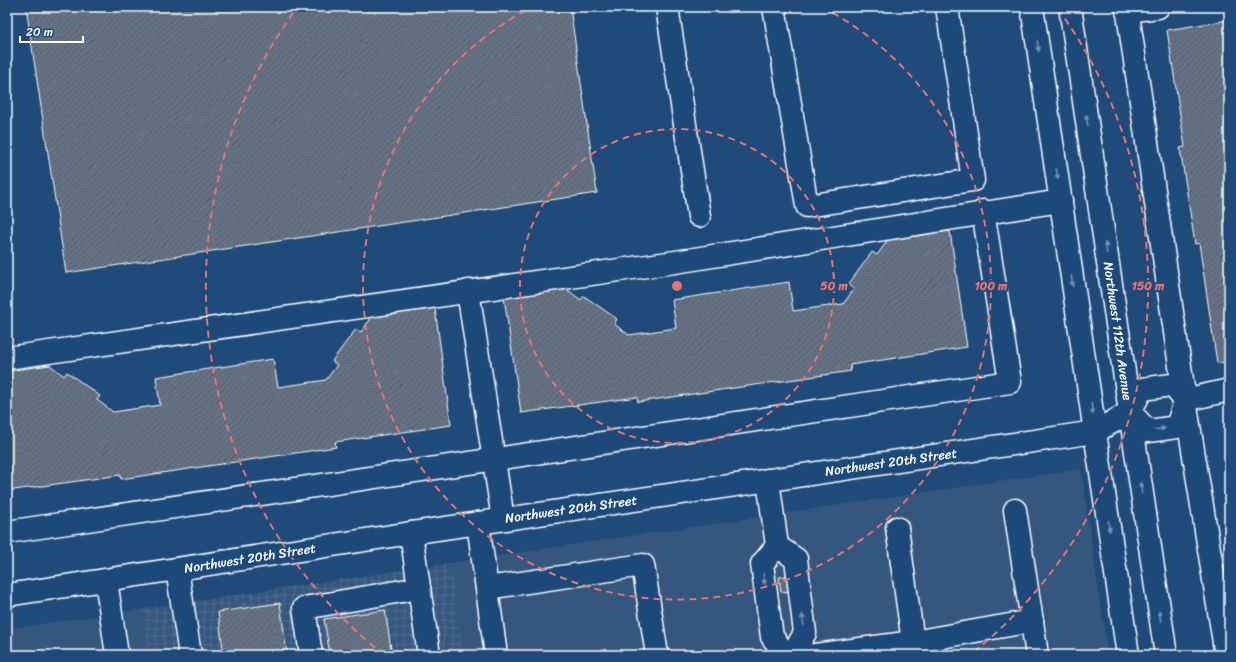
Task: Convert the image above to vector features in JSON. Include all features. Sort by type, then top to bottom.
[{"type":"street","points":[[667,7],[699,216]]},
{"type":"street","points":[[774,7],[807,206],[974,180],[947,7]]},
{"type":"street","points":[[1032,7],[1128,655]]},
{"type":"street","name":"Northwest 112th Avenue","points":[[1070,7],[1166,655]]},
{"type":"street","points":[[1158,7],[1127,9],[1185,400],[1226,655]]},
{"type":"street","points":[[7,358],[675,262],[983,211],[1060,201]]},
{"type":"street","points":[[7,532],[1010,382],[983,211]]},
{"type":"street","points":[[468,291],[503,519]]},
{"type":"street","points":[[1172,385],[1185,400],[1177,427],[1148,431],[1130,412],[1142,389],[1172,385]]},
{"type":"street","points":[[1185,400],[1229,390]]},
{"type":"street","name":"Northwest 20th Street","points":[[7,595],[503,519],[1095,432],[1130,412]]},
{"type":"street","points":[[768,480],[777,546],[762,564],[772,637],[787,655]]},
{"type":"street","points":[[1015,510],[1036,655]]},
{"type":"street","points":[[478,523],[496,655]]},
{"type":"street","points":[[896,528],[913,642]]},
{"type":"street","points":[[411,533],[429,655]]},
{"type":"street","points":[[777,546],[796,559],[805,633],[792,655]]},
{"type":"street","points":[[487,588],[643,565],[657,655]]},
{"type":"street","points":[[177,569],[190,655]]},
{"type":"street","points":[[106,580],[117,655]]},
{"type":"street","points":[[311,655],[304,608],[419,588]]},
{"type":"street","points":[[815,655],[913,642],[1032,622]]},
{"type":"shaded area","points":[[1081,469],[1108,655],[463,655],[450,563]]},
{"type":"shaded area","points":[[450,563],[463,655],[149,655],[142,609]]},
{"type":"shaded area","points":[[142,609],[149,655],[7,655],[7,629]]},
{"type":"building","points":[[26,7],[570,7],[597,193],[66,273]]},
{"type":"building","points":[[1229,20],[1229,362],[1217,363],[1199,243],[1195,244],[1180,148],[1185,147],[1167,30]]},
{"type":"building","points":[[950,231],[967,347],[850,365],[851,371],[638,402],[637,397],[521,413],[504,297],[565,288],[581,300],[584,296],[617,319],[614,324],[629,335],[676,328],[672,300],[789,282],[793,311],[843,304],[854,289],[848,285],[872,252],[877,255],[888,240]]},
{"type":"building","points":[[435,308],[451,425],[335,442],[336,447],[121,479],[120,475],[7,491],[7,371],[50,365],[64,376],[67,372],[100,396],[97,400],[113,412],[160,405],[156,377],[273,359],[278,387],[326,380],[337,365],[332,361],[356,329],[361,332],[372,317]]},
{"type":"building","points":[[787,576],[789,591],[781,592],[779,577]]},
{"type":"building","points":[[280,603],[287,655],[224,655],[218,612]]},
{"type":"building","points":[[385,610],[392,655],[330,655],[324,619]]}]
